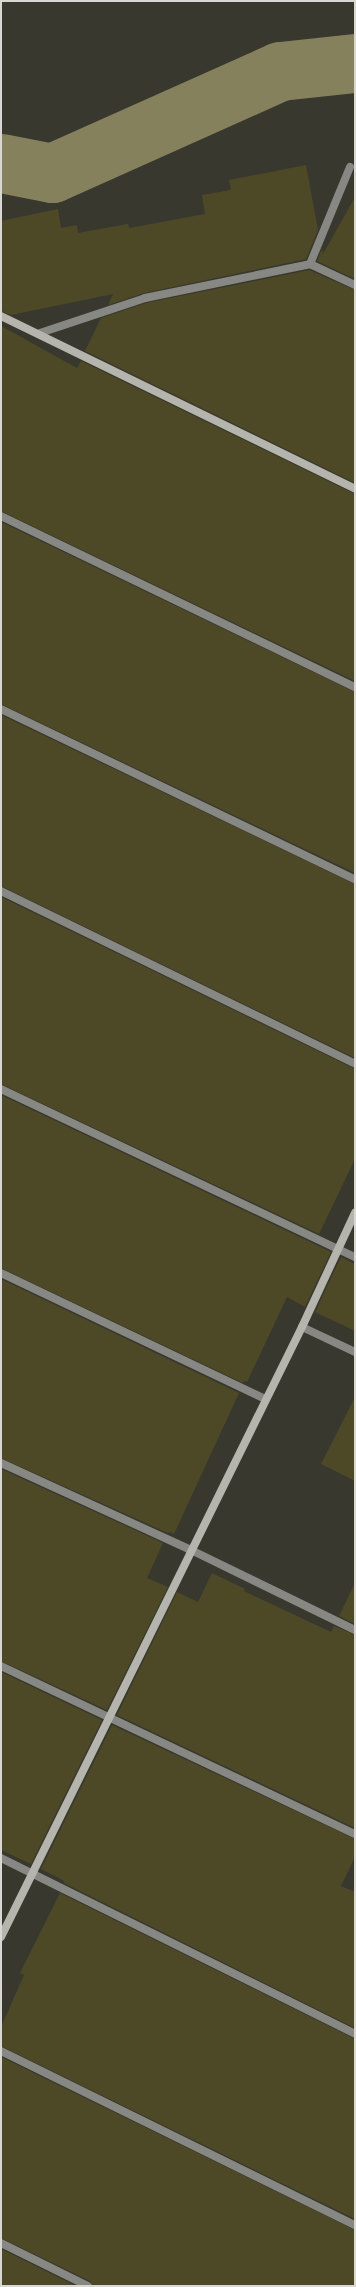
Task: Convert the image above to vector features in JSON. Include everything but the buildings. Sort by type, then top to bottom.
[{"type":"street","points":[[310,264],[350,167]]},
{"type":"street","points":[[40,333],[145,298],[310,264],[355,285]]},
{"type":"street","points":[[1,316],[40,333],[355,489]]},
{"type":"street","points":[[1,516],[355,687]]},
{"type":"street","points":[[1,710],[355,879]]},
{"type":"street","points":[[1,891],[355,1064]]},
{"type":"street","points":[[1,1089],[355,1257]]},
{"type":"street","points":[[1,1937],[265,1399],[302,1327],[355,1213]]},
{"type":"street","points":[[1,1273],[265,1399]]},
{"type":"street","points":[[302,1327],[355,1352]]},
{"type":"street","points":[[1,1463],[191,1550],[355,1630]]},
{"type":"street","points":[[1,1666],[355,1834]]},
{"type":"street","points":[[1,1858],[355,2034]]},
{"type":"street","points":[[1,2051],[355,2225]]},
{"type":"street","points":[[1,2243],[88,2286]]},
{"type":"waterway","points":[[1,163],[52,173],[280,71],[355,63]]}]
